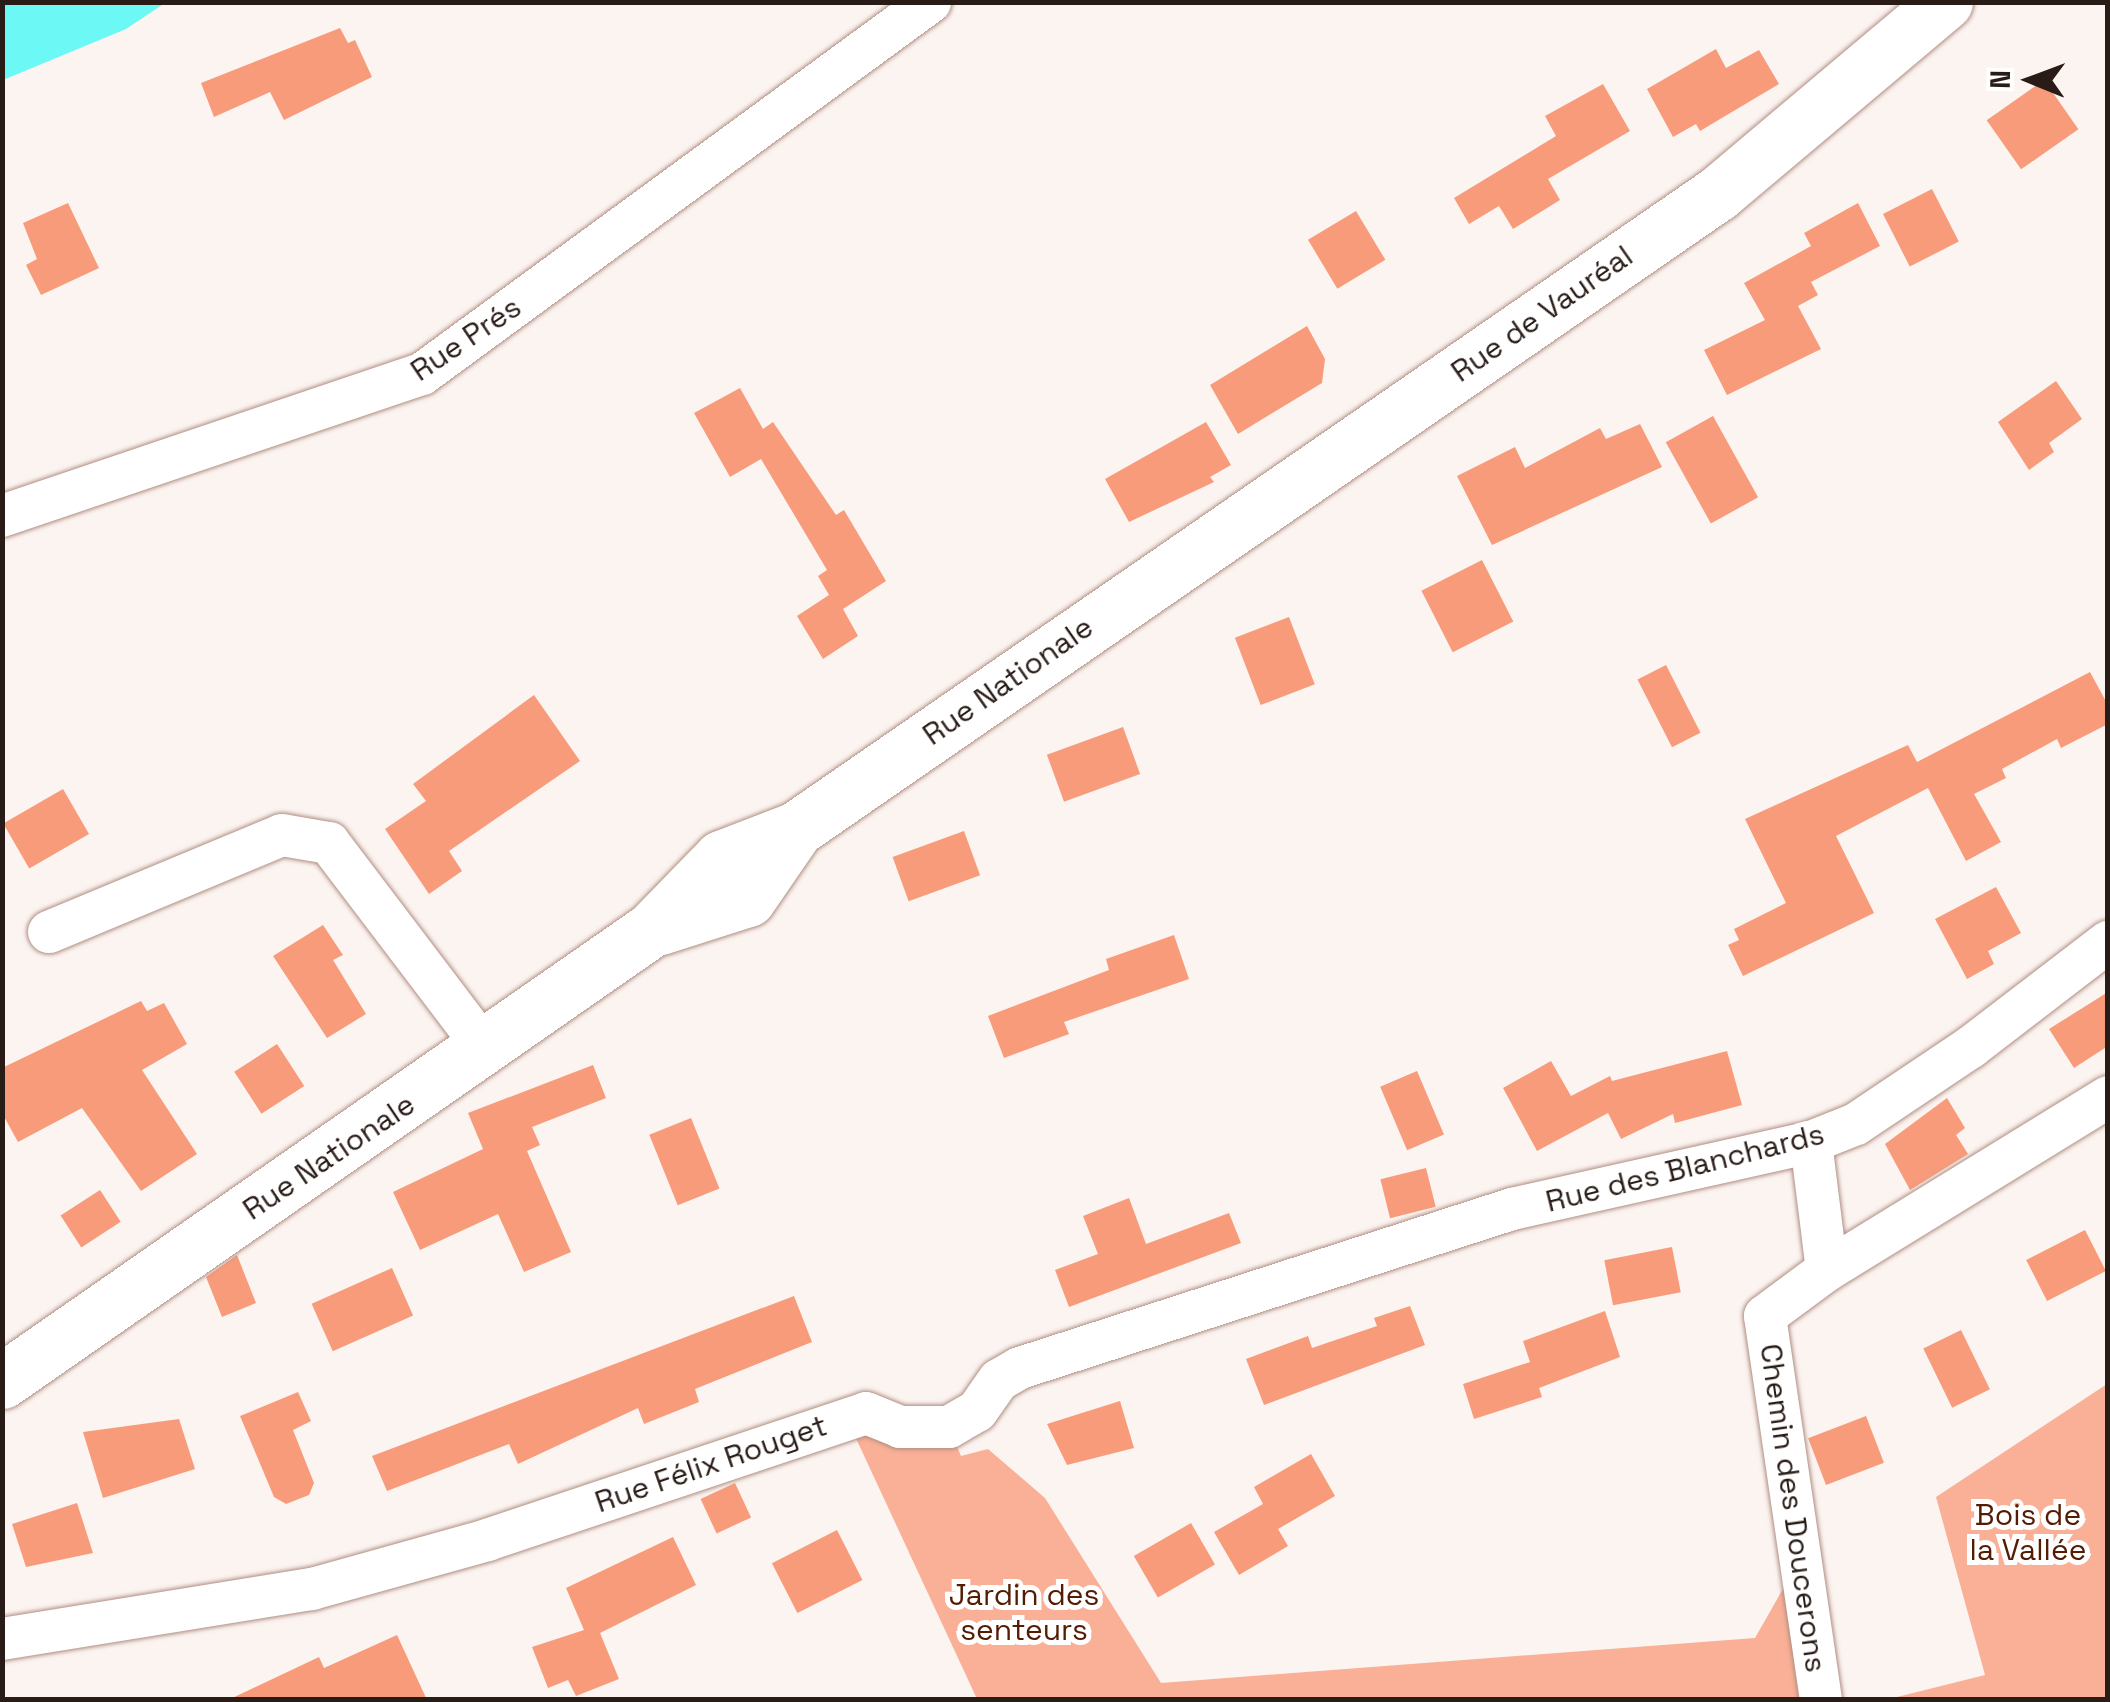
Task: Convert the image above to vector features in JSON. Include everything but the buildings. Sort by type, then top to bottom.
[{"type":"street","name":"Rue Prés","points":[[2,516],[422,374],[930,2]]},
{"type":"street","name":"Rue de Vauréal","points":[[1122,602],[1716,194],[1944,2]]},
{"type":"street","name":"Rue Nationale","points":[[2,1381],[486,1050],[652,929],[748,899],[796,829],[1122,602]]},
{"type":"street","points":[[48,932],[282,835],[329,843],[486,1050]]},
{"type":"street","name":"Rue des Blanchards","points":[[1388,1248],[1512,1210],[1811,1142],[1856,1124],[1971,1047],[2108,942]]},
{"type":"street","points":[[1828,1270],[2108,1097]]},
{"type":"street","name":"Rue des Blanchards","points":[[1811,1142],[1828,1270]]},
{"type":"street","name":"Rue Félix Rouget","points":[[2,1639],[312,1589],[487,1540],[866,1413],[900,1427],[949,1427],[977,1411],[999,1380],[1020,1368],[1388,1248]]},
{"type":"street","name":"Chemin des Doucerons","points":[[1821,1700],[1765,1316],[1828,1270]]},
{"type":"green space","name":"Bois de la Vallée","points":[[2107,1384],[2107,1699],[1889,1699],[1985,1675],[1936,1497]]},
{"type":"green space","name":"Jardin des senteurs","points":[[847,1419],[949,1427],[961,1456],[988,1449],[1045,1498],[1161,1683],[1755,1638],[1814,1534],[1842,1699],[977,1699]]},
{"type":"water","points":[[3,2],[165,3],[126,29],[3,80]]}]
